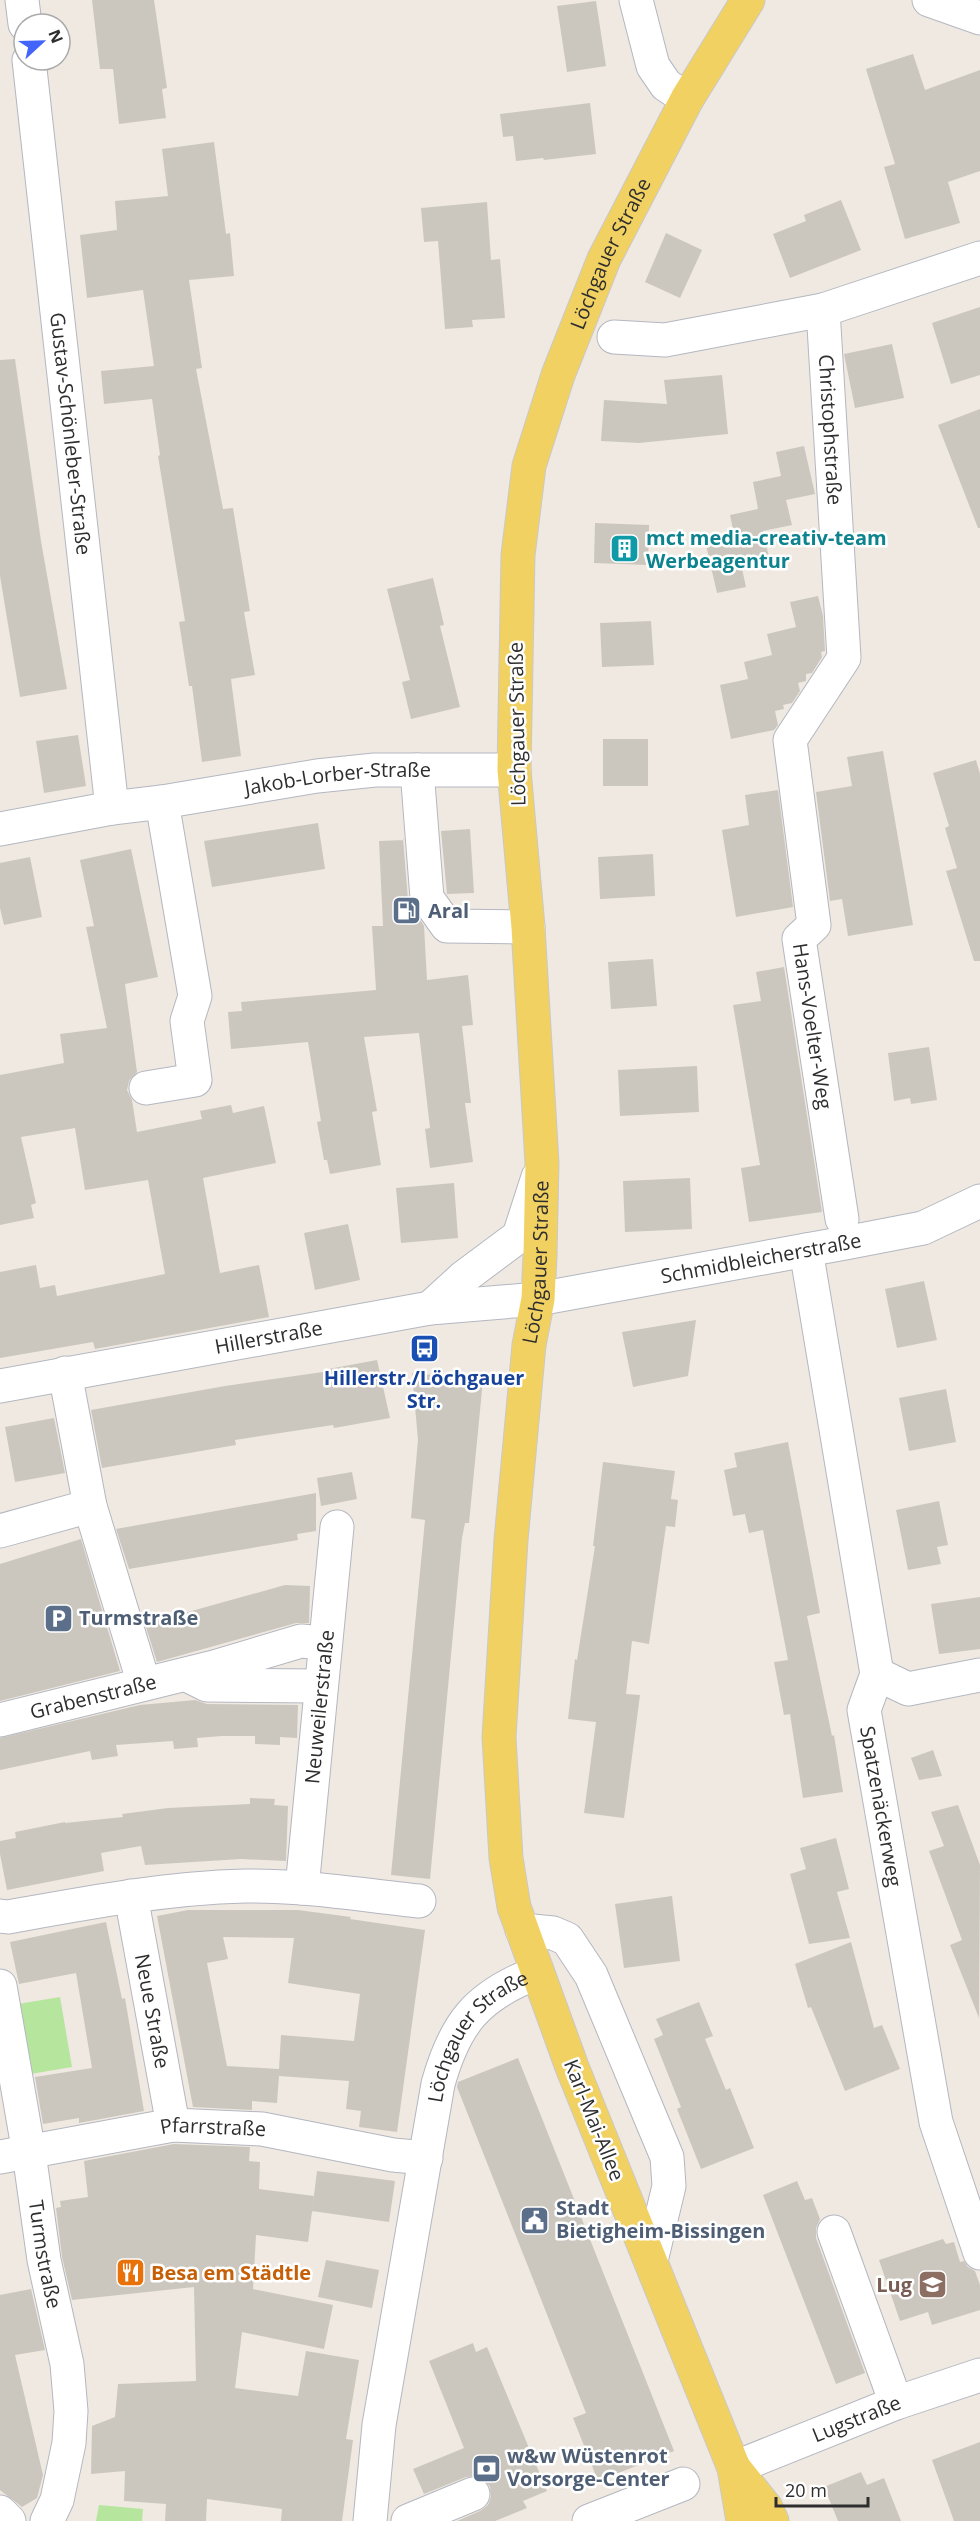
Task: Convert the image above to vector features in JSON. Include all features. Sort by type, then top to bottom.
[{"type":"main road","name":"Löchgauer Straße","points":[[536,1972],[514,1907],[506,1858],[499,1737],[513,1516],[529,1345],[538,1299],[542,1163],[528,927],[514,770],[518,555],[529,466],[558,375],[604,259],[687,99],[748,0]]},
{"type":"main road","name":"Karl-Mai-Allee","points":[[536,1972],[734,2468],[743,2521]]},
{"type":"main road","name":"Karl-Mai-Allee","points":[[734,2468],[766,2508],[772,2521]]},
{"type":"street","points":[[636,0],[653,66],[666,85],[687,99]]},
{"type":"street","points":[[929,0],[980,18]]},
{"type":"street","name":"Gustav-Schönleber-Straße","points":[[30,72],[112,808]]},
{"type":"street","points":[[614,337],[665,340],[823,310],[980,258]]},
{"type":"street","name":"Christophstraße","points":[[803,841],[790,740],[844,658],[823,310]]},
{"type":"street","name":"Jakob-Lorber-Straße","points":[[0,829],[112,808],[317,776],[375,770],[480,772],[514,770]]},
{"type":"street","points":[[417,770],[427,898],[447,926],[528,927]]},
{"type":"street","points":[[146,1088],[195,1080],[187,1020],[195,996],[162,802]]},
{"type":"street","name":"Hans-Voelter-Weg","points":[[803,841],[814,925],[799,939],[842,1219]]},
{"type":"street","points":[[430,1308],[464,1277],[519,1236],[542,1163]]},
{"type":"street","name":"Schmidbleicherstraße","points":[[538,1299],[923,1228],[980,1201]]},
{"type":"street","name":"Spatzenäckerweg","points":[[806,1250],[877,1674],[864,1710],[936,2122],[980,2253]]},
{"type":"street","name":"Hillerstraße","points":[[0,1386],[430,1308],[538,1299]]},
{"type":"street","points":[[65,1373],[90,1506],[144,1684]]},
{"type":"street","points":[[0,1531],[90,1506]]},
{"type":"street","name":"Neuweilerstraße","points":[[302,1888],[337,1527]]},
{"type":"street","name":"Grabenstraße","points":[[0,1720],[185,1674],[301,1641],[325,1643]]},
{"type":"street","points":[[185,1674],[207,1685],[321,1686]]},
{"type":"street","points":[[877,1674],[908,1689],[980,1675]]},
{"type":"street","points":[[0,1916],[8,1917],[187,1888],[248,1886],[302,1888],[419,1901]]},
{"type":"street","name":"Neue Straße","points":[[131,1896],[173,2125]]},
{"type":"street","points":[[522,1930],[553,1932],[567,1939],[591,1975],[667,2157],[669,2186],[651,2261]]},
{"type":"street","name":"Löchgauer Straße","points":[[370,2521],[379,2425],[438,2084],[446,2056],[472,2011],[487,1997],[512,1982],[536,1972]]},
{"type":"street","name":"Turmstraße","points":[[0,1986],[15,2155],[44,2260],[67,2364],[71,2411],[69,2443],[59,2491],[48,2521]]},
{"type":"street","name":"Pfarrstraße","points":[[15,2155],[173,2125],[262,2129],[393,2155],[426,2158]]},
{"type":"street","points":[[834,2232],[896,2403]]},
{"type":"street","name":"Lugstraße","points":[[734,2468],[896,2403],[980,2375]]},
{"type":"street","points":[[589,2521],[682,2484]]},
{"type":"street","points":[[408,2521],[473,2494]]},
{"type":"street","points":[[0,2512],[9,2521]]},
{"type":"green space","points":[[60,1997],[72,2067],[25,2075],[12,2005]]},
{"type":"green space","points":[[99,2505],[143,2509],[142,2521],[96,2521]]},
{"type":"building","points":[[92,0],[154,0],[167,88],[162,89],[166,118],[119,124],[113,69],[100,69]]},
{"type":"building","points":[[596,1],[606,66],[567,72],[557,6]]},
{"type":"building","points":[[913,54],[925,90],[980,70],[980,171],[948,182],[960,223],[905,239],[884,167],[895,164],[866,69]]},
{"type":"building","points":[[590,103],[596,154],[516,161],[513,136],[503,137],[500,114]]},
{"type":"building","points":[[214,142],[226,234],[230,233],[234,276],[189,280],[202,368],[196,369],[223,509],[233,508],[250,611],[244,612],[255,675],[231,679],[241,756],[202,762],[192,686],[189,686],[179,622],[185,621],[158,456],[160,455],[152,399],[104,404],[101,371],[154,366],[143,290],[87,298],[80,235],[117,230],[115,201],[168,196],[162,149]]},
{"type":"building","points":[[841,200],[861,250],[790,278],[773,234],[806,221],[804,215]]},
{"type":"building","points":[[487,202],[491,260],[500,259],[505,318],[472,320],[473,327],[445,329],[438,241],[424,242],[421,208]]},
{"type":"building","points":[[666,233],[702,250],[680,298],[645,282]]},
{"type":"building","points":[[980,307],[980,375],[951,384],[932,323]]},
{"type":"building","points":[[892,344],[904,398],[855,408],[844,354]]},
{"type":"building","points":[[15,359],[41,541],[67,689],[20,697],[0,576],[0,360]]},
{"type":"building","points":[[722,375],[728,434],[639,443],[601,441],[604,400],[667,404],[664,380]]},
{"type":"building","points":[[980,409],[980,528],[978,528],[938,425]]},
{"type":"building","points":[[804,446],[815,494],[786,500],[792,525],[763,531],[769,557],[741,564],[746,587],[717,593],[706,545],[735,539],[730,515],[758,509],[753,482],[781,476],[776,452]]},
{"type":"building","name":"mct media-creativ-team Werbeagentur","points":[[595,523],[649,525],[648,565],[594,563]]},
{"type":"building","points":[[433,578],[444,625],[440,626],[460,707],[411,719],[402,682],[410,680],[387,589]]},
{"type":"building","points":[[818,596],[823,616],[825,651],[821,652],[822,657],[812,673],[806,674],[806,681],[798,683],[800,691],[792,703],[783,705],[784,709],[775,711],[778,725],[774,730],[731,739],[720,685],[748,679],[744,662],[772,655],[767,634],[796,627],[790,602]]},
{"type":"building","points":[[651,621],[654,665],[602,667],[600,623]]},
{"type":"building","points":[[78,735],[86,786],[44,793],[36,741]]},
{"type":"building","points":[[603,739],[648,739],[648,786],[603,786]]},
{"type":"building","points":[[883,751],[913,925],[848,936],[842,899],[830,901],[816,792],[852,786],[847,757]]},
{"type":"building","points":[[976,760],[980,774],[980,961],[974,961],[946,871],[957,868],[945,828],[949,826],[933,773]]},
{"type":"building","points":[[778,790],[793,907],[736,917],[722,830],[749,825],[745,795]]},
{"type":"building","points":[[318,823],[325,869],[212,887],[204,841]]},
{"type":"building","points":[[470,829],[474,893],[447,894],[441,831]]},
{"type":"building","points":[[403,840],[408,900],[424,926],[427,980],[468,975],[473,1025],[462,1026],[471,1103],[465,1103],[473,1162],[430,1168],[425,1129],[430,1128],[419,1033],[364,1037],[377,1111],[372,1112],[381,1165],[330,1174],[327,1160],[324,1160],[317,1122],[321,1121],[308,1042],[231,1049],[228,1012],[242,1011],[241,1002],[376,990],[372,926],[383,926],[379,841]]},
{"type":"building","points":[[131,849],[158,977],[125,984],[137,1072],[129,1081],[127,1090],[132,1100],[137,1132],[202,1119],[200,1111],[231,1105],[233,1113],[264,1106],[276,1163],[203,1178],[220,1273],[259,1265],[269,1317],[95,1349],[93,1342],[0,1358],[0,1272],[36,1265],[40,1288],[55,1285],[57,1296],[165,1274],[148,1180],[85,1190],[75,1128],[21,1137],[36,1203],[31,1205],[34,1218],[0,1225],[0,1075],[64,1063],[60,1034],[107,1028],[86,927],[94,926],[80,860]]},
{"type":"building","points":[[653,854],[655,896],[600,899],[598,857]]},
{"type":"building","points":[[30,857],[42,917],[4,925],[0,908],[0,863]]},
{"type":"building","points":[[653,959],[657,1006],[611,1009],[608,962]]},
{"type":"building","points":[[784,967],[822,1212],[749,1222],[741,1168],[760,1165],[733,1005],[761,1001],[756,972]]},
{"type":"building","points":[[929,1047],[937,1100],[911,1104],[910,1098],[894,1101],[888,1053]]},
{"type":"building","points":[[697,1066],[699,1112],[620,1116],[618,1070]]},
{"type":"building","points":[[690,1178],[692,1229],[625,1232],[623,1181]]},
{"type":"building","points":[[454,1183],[458,1238],[401,1243],[396,1188]]},
{"type":"building","points":[[348,1224],[360,1280],[315,1290],[304,1233]]},
{"type":"building","points":[[924,1281],[937,1340],[897,1348],[885,1289]]},
{"type":"building","points":[[696,1320],[688,1376],[633,1387],[622,1332]]},
{"type":"building","points":[[377,1360],[390,1418],[334,1428],[333,1425],[235,1440],[236,1445],[102,1468],[91,1410],[225,1386],[323,1372],[323,1370]]},
{"type":"building","points":[[412,1373],[483,1380],[469,1523],[465,1523],[462,1538],[430,1879],[391,1875],[425,1520],[411,1518],[418,1440]]},
{"type":"building","points":[[946,1389],[956,1442],[909,1451],[899,1398]]},
{"type":"building","points":[[54,1418],[65,1473],[15,1482],[5,1427]]},
{"type":"building","points":[[788,1442],[820,1613],[807,1616],[832,1736],[834,1735],[843,1792],[803,1798],[790,1714],[784,1715],[774,1662],[788,1660],[763,1530],[749,1533],[745,1514],[733,1516],[724,1470],[737,1467],[734,1453]]},
{"type":"building","points":[[603,1462],[675,1471],[671,1499],[678,1500],[675,1527],[666,1526],[649,1644],[632,1641],[626,1694],[640,1695],[624,1818],[584,1813],[596,1722],[568,1719],[575,1659],[577,1660],[595,1546],[593,1546]]},
{"type":"building","points":[[352,1472],[357,1499],[321,1506],[317,1478]]},
{"type":"building","points":[[316,1493],[316,1531],[297,1534],[298,1540],[129,1569],[116,1529]]},
{"type":"building","points":[[939,1501],[948,1545],[937,1547],[941,1564],[908,1570],[896,1510]]},
{"type":"building","name":"Turmstraße","points":[[81,1539],[120,1671],[0,1701],[0,1564]]},
{"type":"building","points":[[285,1585],[310,1586],[309,1623],[296,1623],[157,1662],[145,1624]]},
{"type":"building","points":[[980,1597],[980,1649],[939,1654],[931,1604]]},
{"type":"building","points":[[195,1700],[207,1704],[298,1705],[297,1738],[280,1737],[280,1745],[255,1744],[255,1736],[222,1736],[197,1738],[198,1747],[174,1749],[173,1741],[116,1745],[118,1756],[92,1760],[90,1751],[0,1770],[0,1738],[140,1705]]},
{"type":"building","points":[[933,1750],[942,1776],[919,1780],[911,1758]]},
{"type":"building","points":[[250,1798],[275,1799],[274,1805],[288,1806],[286,1861],[241,1859],[145,1865],[141,1846],[101,1853],[104,1871],[7,1890],[0,1854],[0,1841],[16,1838],[15,1832],[65,1822],[123,1817],[122,1814],[168,1808],[250,1804]]},
{"type":"building","points":[[958,1805],[980,1865],[979,2018],[950,1945],[962,1940],[929,1851],[944,1846],[931,1812]]},
{"type":"building","points":[[836,1838],[849,1889],[837,1892],[850,1938],[809,1944],[790,1874],[806,1869],[800,1848]]},
{"type":"building","points":[[672,1896],[680,1961],[624,1968],[615,1904]]},
{"type":"building","points":[[188,1910],[298,1910],[425,1930],[397,2132],[359,2127],[361,2111],[346,2109],[349,2081],[279,2076],[277,2103],[252,2101],[252,2110],[193,2107],[157,1916]],"holes":[[[223,1937],[294,1938],[288,1983],[360,1994],[354,2041],[281,2035],[279,2069],[227,2066],[207,1963],[228,1959]]]},
{"type":"building","points":[[106,1922],[122,1999],[125,1998],[144,2111],[79,2123],[79,2118],[43,2124],[35,2077],[92,2068],[76,1973],[19,1984],[10,1942]]},
{"type":"building","points":[[851,1942],[874,2028],[882,2025],[900,2069],[845,2091],[811,2007],[808,2008],[795,1964]]},
{"type":"building","points":[[699,2002],[713,2036],[705,2039],[726,2090],[730,2088],[754,2148],[701,2169],[677,2109],[681,2107],[654,2039],[663,2035],[656,2019]]},
{"type":"building","points":[[518,2058],[674,2451],[598,2481],[573,2418],[586,2413],[457,2087],[458,2082]]},
{"type":"building","points":[[174,2144],[250,2147],[249,2161],[260,2162],[259,2189],[314,2196],[308,2242],[256,2235],[253,2289],[333,2305],[324,2349],[242,2332],[235,2388],[298,2396],[306,2351],[359,2360],[346,2439],[353,2440],[342,2521],[281,2521],[282,2509],[207,2499],[206,2521],[165,2521],[166,2504],[124,2501],[125,2471],[91,2474],[92,2426],[115,2417],[118,2384],[196,2381],[194,2287],[72,2300],[62,2257],[56,2208],[61,2207],[60,2201],[88,2197],[84,2161]]},
{"type":"building","points":[[317,2171],[395,2181],[389,2222],[312,2211]]},
{"type":"building","points":[[797,2181],[805,2200],[812,2198],[820,2219],[816,2228],[816,2238],[865,2373],[836,2384],[763,2195]]},
{"type":"building","points":[[943,2239],[946,2244],[954,2242],[960,2262],[964,2261],[975,2271],[980,2285],[980,2310],[932,2325],[928,2312],[900,2321],[879,2260]]},
{"type":"building","points":[[326,2260],[379,2270],[372,2308],[318,2297]]},
{"type":"building","points":[[31,2289],[45,2350],[15,2355],[43,2475],[37,2498],[22,2507],[0,2490],[0,2295]]},
{"type":"building","points":[[473,2343],[476,2352],[487,2347],[547,2491],[523,2501],[527,2508],[495,2521],[457,2521],[488,2505],[491,2497],[490,2487],[484,2479],[476,2476],[466,2477],[424,2494],[413,2469],[464,2448],[429,2361]]},
{"type":"building","points":[[980,2442],[980,2521],[954,2521],[932,2460]]},
{"type":"building","points":[[861,2472],[867,2485],[884,2478],[901,2521],[838,2521],[824,2487]]},
{"type":"place","name":"mct media-creativ-team Werbeagentur","points":[[625,549]]},
{"type":"place","name":"Aral","points":[[407,911]]},
{"type":"place","name":"Hillerstr./Löchgauer Str.","points":[[424,1348]]},
{"type":"place","name":"Turmstraße","points":[[58,1618]]},
{"type":"place","name":"Stadt Bietigheim-Bissingen","points":[[535,2220]]},
{"type":"place","name":"Besa em Städtle","points":[[130,2273]]},
{"type":"place","name":"Lug","points":[[933,2285]]},
{"type":"place","name":"w&w Wüstenrot Vorsorge-Center","points":[[486,2468]]}]
